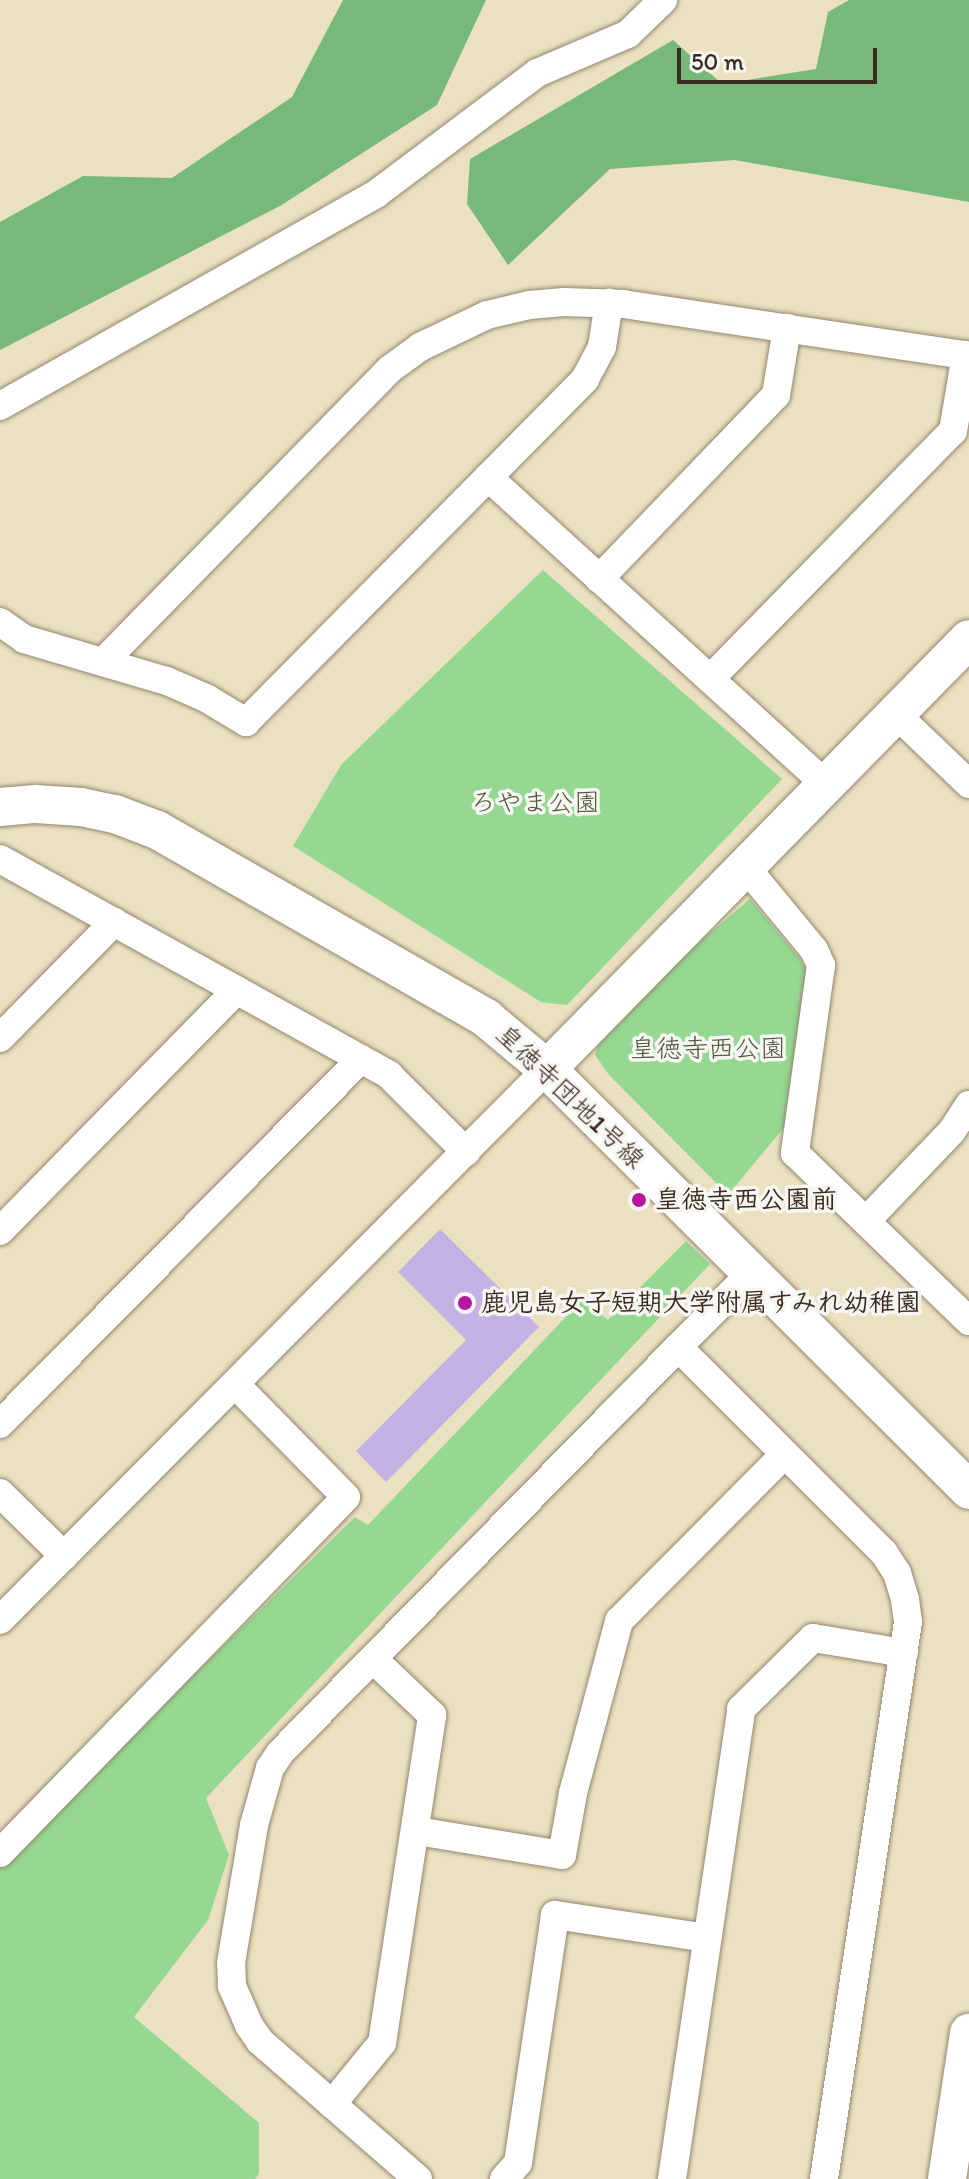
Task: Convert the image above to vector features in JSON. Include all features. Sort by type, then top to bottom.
[{"type":"street","points":[[0,406],[376,194],[537,73],[628,34],[663,0]]},
{"type":"street","points":[[0,622],[24,639],[105,660],[206,698],[246,722],[585,379],[602,347],[609,303]]},
{"type":"street","points":[[105,660],[390,369],[420,347],[487,315],[529,305],[609,303],[968,355],[953,431],[710,679]]},
{"type":"street","points":[[599,579],[776,395],[787,328]]},
{"type":"street","points":[[488,477],[826,785]]},
{"type":"street","points":[[0,1620],[466,1152],[744,865],[969,639]]},
{"type":"street","points":[[896,714],[969,784]]},
{"type":"street","name":"皇徳寺団地1号線","points":[[0,807],[36,804],[81,807],[115,814],[157,830],[461,1001],[547,1069],[969,1490]]},
{"type":"street","points":[[0,859],[389,1075],[466,1152]]},
{"type":"street","points":[[744,865],[814,950],[821,965],[795,1153],[969,1321]]},
{"type":"street","points":[[0,1038],[114,922]]},
{"type":"street","points":[[0,1231],[237,990]]},
{"type":"street","points":[[0,1424],[361,1059]]},
{"type":"street","points":[[866,1221],[952,1131],[969,1105]]},
{"type":"street","points":[[418,2179],[260,2041],[249,2025],[232,1986],[231,1963],[254,1825],[270,1768],[280,1753],[750,1274]]},
{"type":"street","points":[[678,1347],[884,1553],[897,1573],[908,1622],[824,2179]]},
{"type":"street","points":[[0,1853],[346,1497],[235,1384]]},
{"type":"street","points":[[417,1831],[562,1855],[573,1793],[619,1621],[785,1454]]},
{"type":"street","points":[[0,1493],[64,1556]]},
{"type":"street","points":[[672,2179],[741,1709],[813,1638],[904,1653]]},
{"type":"street","points":[[332,2104],[382,2043],[417,1831],[432,1715],[373,1659]]},
{"type":"street","points":[[504,2179],[518,2163],[555,1915],[707,1938]]},
{"type":"street","points":[[947,2179],[969,2033]]},
{"type":"green space","points":[[343,0],[486,0],[437,105],[280,206],[0,350],[0,222],[83,176],[172,178],[292,97]]},
{"type":"green space","points":[[849,0],[969,0],[969,202],[735,160],[610,169],[508,265],[467,204],[470,159],[673,40],[722,84],[816,69],[828,12]]},
{"type":"green space","name":"ろやま公園","points":[[543,570],[782,779],[567,1005],[541,1002],[293,846],[341,765]]},
{"type":"green space","name":"皇徳寺西公園","points":[[750,899],[801,960],[807,973],[786,1125],[728,1195],[609,1075],[595,1055],[604,1023]]},
{"type":"green space","points":[[686,1241],[710,1264],[206,1798],[229,1855],[208,1920],[134,2017],[259,2123],[259,2174],[255,2179],[0,2179],[0,1864],[355,1517],[368,1525],[583,1299],[608,1320]]},
{"type":"building","points":[[440,1229],[539,1327],[386,1482],[356,1451],[466,1340],[398,1272]]},
{"type":"place","name":"皇徳寺西公園前","points":[[639,1200]]},
{"type":"place","name":"鹿児島女子短期大学附属すみれ幼稚園","points":[[465,1303]]}]
